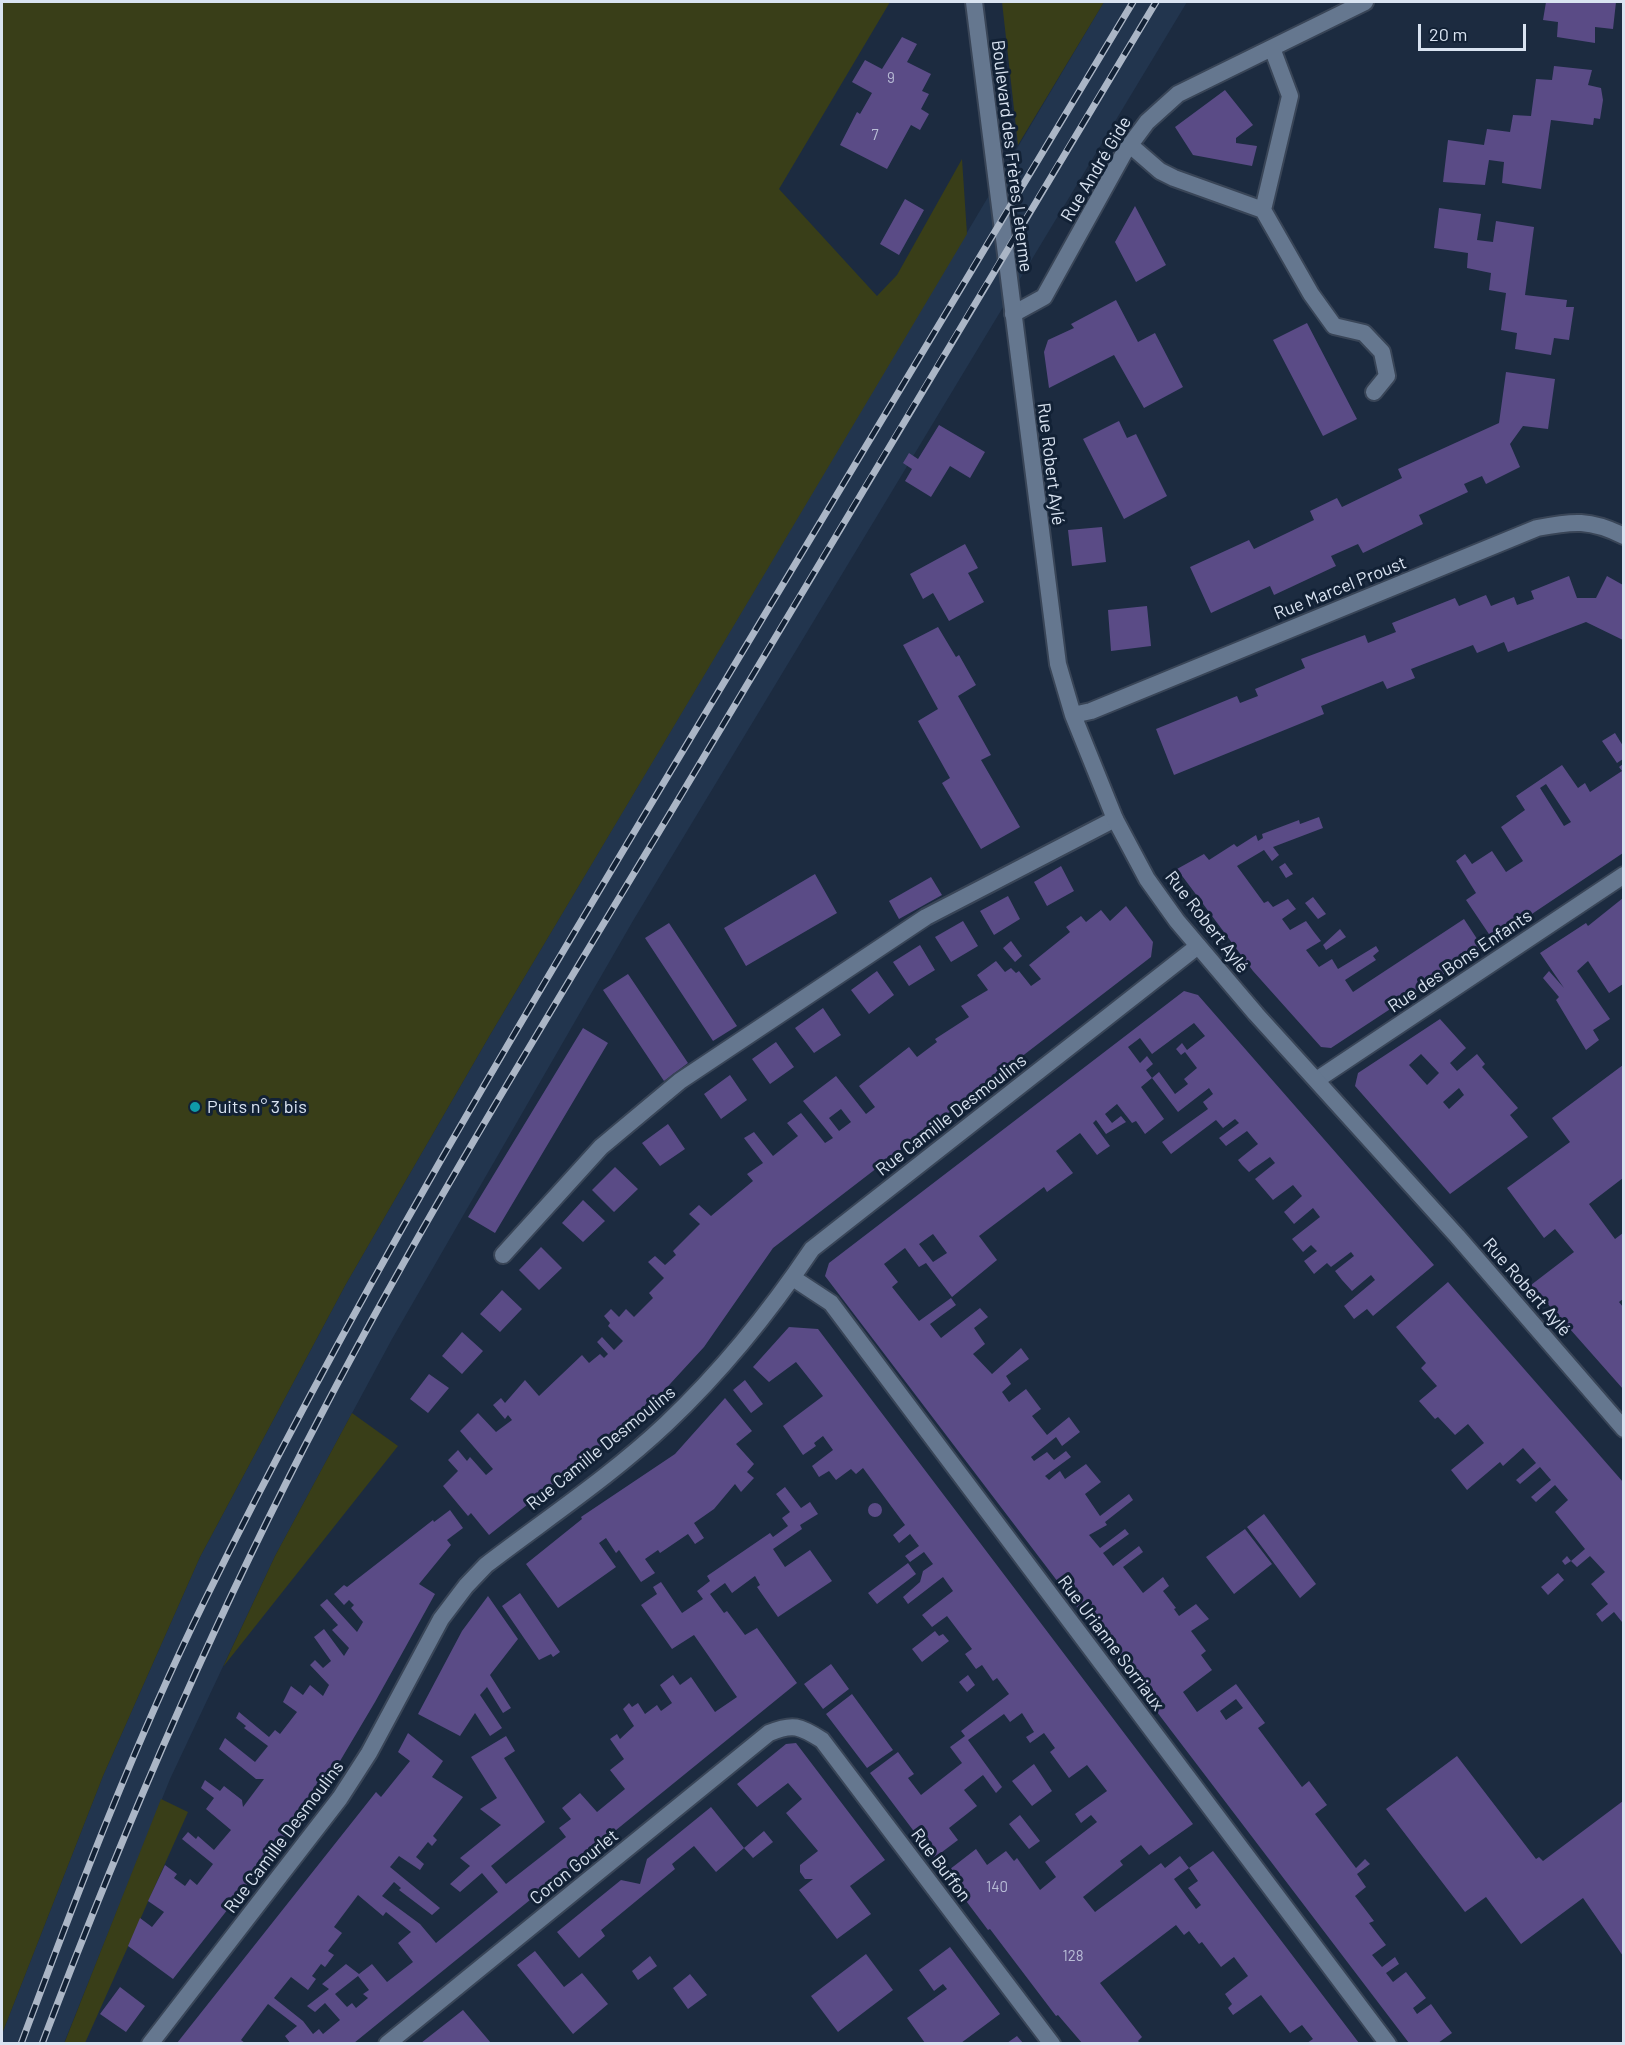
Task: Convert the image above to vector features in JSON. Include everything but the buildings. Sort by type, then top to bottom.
[{"type":"street","name":"Boulevard des Frères Leterme","points":[[974,2],[1013,314]]},
{"type":"street","name":"Rue André Gide","points":[[1013,314],[1044,297],[1130,146],[1147,122],[1178,94],[1365,2]]},
{"type":"street","points":[[1263,210],[1290,96],[1272,48]]},
{"type":"street","points":[[1130,146],[1160,171],[1174,178],[1263,210],[1311,294],[1334,326],[1364,333],[1383,352],[1387,376],[1374,392]]},
{"type":"street","name":"Rue Robert Aylé","points":[[1013,314],[1058,664],[1073,715],[1115,819],[1147,879],[1198,946],[1256,1014],[1318,1079],[1623,1429]]},
{"type":"street","name":"Rue Marcel Proust","points":[[1073,715],[1091,711],[1537,528],[1573,521],[1597,524],[1623,536]]},
{"type":"street","points":[[503,1255],[601,1147],[680,1081],[926,917],[1115,819]]},
{"type":"street","name":"Rue des Bons Enfants","points":[[1318,1079],[1623,875]]},
{"type":"street","name":"Rue Camille Desmoulins","points":[[150,2043],[340,1798],[369,1753],[441,1619],[486,1564],[664,1425],[713,1378],[770,1310],[812,1249],[1198,946]]},
{"type":"street","name":"Rue Urianne Sorriaux","points":[[793,1278],[831,1302],[1388,2043]]},
{"type":"street","name":"Coron Gourlet","points":[[387,2043],[769,1733],[788,1725]]},
{"type":"street","name":"Rue Buffon","points":[[788,1725],[806,1729],[822,1740],[1052,2043]]},
{"type":"shaded area","points":[[1104,2],[1187,2],[634,919],[392,1339],[275,1556],[170,1779],[64,2043],[2,2043],[2,2034],[103,1776],[200,1557],[346,1284],[490,1035]]},
{"type":"green space","points":[[2,2],[890,2],[779,189],[877,296],[897,275],[962,159],[967,234],[490,1035],[346,1284],[200,1557],[103,1776],[2,2034]]},
{"type":"green space","points":[[1002,2],[1104,2],[1018,145]]},
{"type":"green space","points":[[352,1413],[398,1446],[223,1667],[275,1556]]},
{"type":"green space","points":[[161,1799],[188,1812],[85,2043],[64,2044]]},
{"type":"railway","points":[[21,2044],[85,1876],[154,1709],[205,1600],[320,1377],[506,1048],[1133,2]]},
{"type":"railway","points":[[42,2044],[138,1803],[208,1645],[322,1413],[410,1251],[503,1091],[1156,2]]},
{"type":"place","name":"Puits n° 3 bis","points":[[195,1107]]}]
